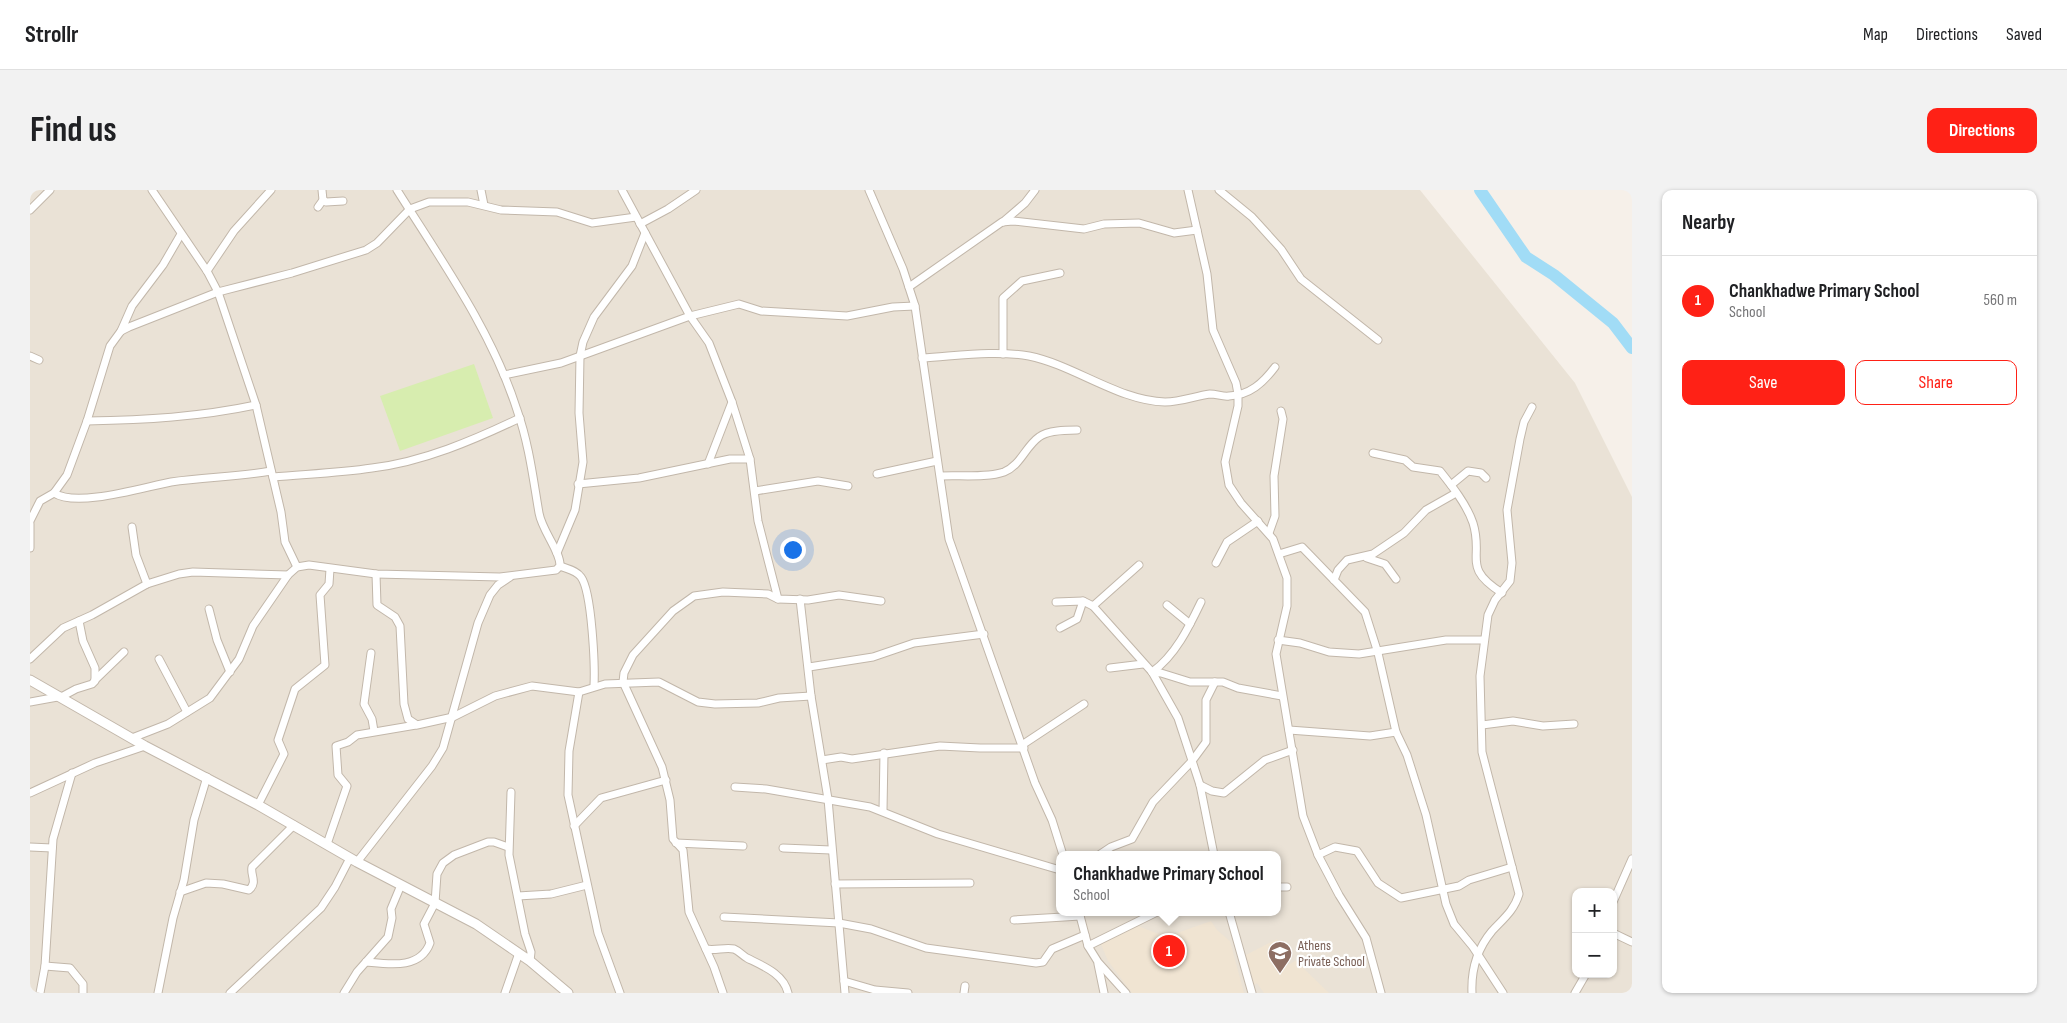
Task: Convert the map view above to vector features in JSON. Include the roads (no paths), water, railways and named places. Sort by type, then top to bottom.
[{"type":"street","points":[[30,210],[50,190]]},
{"type":"street","points":[[152,190],[207,271],[218,292],[256,405],[285,542],[297,567]]},
{"type":"street","points":[[207,271],[234,231],[270,190]]},
{"type":"street","points":[[318,207],[323,200],[322,190]]},
{"type":"street","points":[[397,190],[482,331],[504,375],[520,418],[532,463],[539,514],[546,536],[557,553],[560,566]]},
{"type":"street","points":[[481,190],[484,204]]},
{"type":"street","points":[[622,190],[690,316],[708,343],[732,402],[750,459],[758,521],[778,599]]},
{"type":"street","points":[[121,331],[218,292],[292,273],[366,250],[377,243],[410,209],[436,201],[484,204],[501,210],[557,212],[592,223],[638,220],[668,209],[696,190]]},
{"type":"street","points":[[869,190],[910,287],[915,306],[949,539],[1035,783],[1052,820],[1062,851]]},
{"type":"street","points":[[910,287],[1002,222],[1025,203],[1034,190]]},
{"type":"street","points":[[1188,190],[1207,274],[1213,330],[1234,377],[1238,394],[1238,406],[1227,450],[1226,469],[1233,492],[1269,533],[1286,571],[1288,592],[1285,618],[1276,654],[1303,816],[1318,855],[1339,895],[1366,938],[1381,993]]},
{"type":"street","points":[[1219,190],[1252,217],[1281,248],[1301,279],[1378,340]]},
{"type":"street","points":[[323,200],[326,202],[343,201]]},
{"type":"street","points":[[1002,222],[1013,221],[1084,229],[1104,224],[1139,223],[1174,233],[1197,230]]},
{"type":"street","points":[[557,553],[574,515],[584,454],[580,422],[580,356],[583,342],[594,317],[632,266],[645,233]]},
{"type":"street","points":[[30,548],[30,522],[40,501],[54,493],[67,475],[87,421],[110,346],[121,331],[132,306],[163,265],[182,234]]},
{"type":"street","points":[[1004,354],[1003,298],[1022,281],[1060,273]]},
{"type":"street","points":[[504,375],[562,363],[690,316],[738,304],[761,311],[847,316],[893,307],[915,306]]},
{"type":"street","points":[[922,358],[1004,354],[1038,359],[1152,401],[1177,402],[1210,394],[1227,396],[1238,394],[1261,385],[1275,367]]},
{"type":"street","points":[[30,356],[39,360]]},
{"type":"street","points":[[708,464],[732,402]]},
{"type":"street","points":[[87,421],[216,414],[256,405]]},
{"type":"street","points":[[1472,993],[1472,975],[1478,955],[1491,932],[1507,917],[1517,900],[1518,887],[1482,752],[1480,676],[1484,640],[1491,608],[1510,581],[1512,569],[1507,532],[1508,503],[1522,431],[1532,407]]},
{"type":"street","points":[[1269,533],[1275,516],[1274,485],[1283,419],[1281,410]]},
{"type":"street","points":[[54,493],[65,498],[77,499],[149,488],[170,482],[373,468],[415,458],[487,433],[520,418]]},
{"type":"street","points":[[941,476],[992,475],[1003,472],[1018,464],[1028,448],[1042,435],[1077,430]]},
{"type":"street","points":[[1373,452],[1405,460],[1413,467],[1440,471],[1451,484],[1474,526],[1475,555],[1478,570],[1485,581],[1502,593]]},
{"type":"street","points":[[578,484],[638,478],[730,459],[750,459]]},
{"type":"street","points":[[877,474],[937,461]]},
{"type":"street","points":[[1451,484],[1468,471],[1481,473],[1486,478]]},
{"type":"street","points":[[755,490],[818,480],[848,486]]},
{"type":"street","points":[[1364,557],[1404,533],[1426,510],[1456,493]]},
{"type":"street","points":[[1216,563],[1227,542],[1258,521]]},
{"type":"street","points":[[132,527],[136,555],[147,584]]},
{"type":"street","points":[[1279,554],[1302,547],[1362,607],[1370,623],[1396,732],[1407,755],[1422,802],[1446,904],[1454,924],[1466,936],[1503,993]]},
{"type":"street","points":[[1334,580],[1342,564],[1347,560],[1364,557],[1380,560],[1389,568],[1396,579]]},
{"type":"street","points":[[132,738],[168,724],[210,698],[239,660],[253,626],[288,575],[297,567],[309,565],[376,574],[510,577],[556,570],[560,566]]},
{"type":"street","points":[[1093,606],[1139,565]]},
{"type":"street","points":[[560,566],[578,574],[584,583],[593,646],[594,686]]},
{"type":"street","points":[[258,805],[284,754],[278,740],[295,690],[298,685],[326,664],[320,595],[329,584],[330,569]]},
{"type":"street","points":[[30,659],[63,628],[147,584],[179,574],[194,572],[288,575]]},
{"type":"street","points":[[376,574],[377,605],[394,617],[400,626],[404,704],[408,719],[416,724]]},
{"type":"street","points":[[230,993],[315,914],[354,860],[438,757],[453,717],[484,608],[498,585],[510,577]]},
{"type":"street","points":[[723,993],[689,912],[683,850],[676,843],[672,834],[670,800],[666,780],[623,682],[624,674],[633,655],[673,611],[694,596],[723,592],[768,594],[778,599],[839,595],[881,601]]},
{"type":"street","points":[[800,599],[811,696],[828,799],[845,993]]},
{"type":"street","points":[[1060,628],[1077,619],[1083,601]]},
{"type":"street","points":[[1056,602],[1083,601],[1093,606],[1152,672],[1178,718],[1200,785],[1213,851]]},
{"type":"street","points":[[1152,672],[1169,657],[1202,602]]},
{"type":"street","points":[[1167,605],[1190,624]]},
{"type":"street","points":[[209,609],[217,640],[230,672]]},
{"type":"street","points":[[79,621],[83,642],[95,668],[95,681]]},
{"type":"street","points":[[809,667],[873,657],[914,643],[984,634]]},
{"type":"street","points":[[1278,640],[1295,642],[1335,653],[1378,653],[1446,640],[1484,640]]},
{"type":"street","points":[[30,702],[62,696],[95,681],[124,652]]},
{"type":"street","points":[[371,653],[364,704],[372,719],[374,731]]},
{"type":"street","points":[[159,659],[187,712]]},
{"type":"street","points":[[1110,668],[1143,664]]},
{"type":"street","points":[[1152,672],[1190,682],[1223,682],[1238,688],[1282,696]]},
{"type":"street","points":[[30,680],[62,696],[145,746],[207,777],[354,860],[476,924],[530,961],[568,993]]},
{"type":"street","points":[[328,844],[348,786],[338,775],[335,749],[338,744],[348,742],[357,735],[453,717],[480,701],[525,686],[579,692],[594,686],[623,682],[659,682],[698,702],[716,704],[758,703],[779,698],[811,696]]},
{"type":"street","points":[[1104,851],[1132,839],[1153,802],[1192,761],[1208,738],[1206,700],[1215,682]]},
{"type":"street","points":[[579,692],[569,751],[568,795],[598,933],[620,993]]},
{"type":"street","points":[[822,760],[842,757],[852,759],[940,746],[980,748],[1023,746],[1084,704]]},
{"type":"street","points":[[1482,725],[1512,721],[1543,726],[1574,724]]},
{"type":"street","points":[[1289,730],[1370,736],[1396,732]]},
{"type":"street","points":[[30,793],[95,763],[145,746]]},
{"type":"street","points":[[1200,785],[1212,792],[1224,793],[1265,760],[1293,750]]},
{"type":"street","points":[[882,811],[884,753]]},
{"type":"street","points":[[40,993],[44,966],[52,848],[58,815],[72,773]]},
{"type":"street","points":[[158,993],[187,868],[194,820],[207,777]]},
{"type":"street","points":[[574,826],[601,798],[666,780]]},
{"type":"street","points":[[735,787],[766,789],[828,799],[882,811],[938,834],[1056,869]]},
{"type":"street","points":[[511,792],[508,847],[525,934],[531,952],[530,961]]},
{"type":"street","points":[[180,892],[206,883],[223,884],[249,890],[253,886],[255,877],[252,867],[294,825]]},
{"type":"street","points":[[366,962],[403,964],[420,956],[430,943],[425,921],[435,903],[437,874],[448,858],[488,842],[508,847]]},
{"type":"street","points":[[676,843],[743,846]]},
{"type":"street","points":[[30,847],[52,848]]},
{"type":"street","points":[[1318,855],[1335,847],[1357,851],[1378,883],[1401,898],[1459,886],[1469,880],[1512,868]]},
{"type":"street","points":[[782,848],[831,850]]},
{"type":"street","points":[[1617,893],[1632,859]]},
{"type":"street","points":[[834,884],[970,883]]},
{"type":"street","points":[[344,993],[366,962],[388,937],[392,918],[391,908],[401,885]]},
{"type":"street","points":[[518,896],[551,894],[587,885]]},
{"type":"street","points":[[1281,887],[1287,887]]},
{"type":"street","points":[[1014,920],[1058,916]]},
{"type":"street","points":[[1081,916],[1088,946],[1098,962],[1126,993]]},
{"type":"street","points":[[1088,946],[1149,916]]},
{"type":"street","points":[[1230,916],[1252,993]]},
{"type":"street","points":[[724,917],[839,923],[871,929],[926,948],[1036,963],[1043,962],[1052,949],[1086,935]]},
{"type":"street","points":[[1617,935],[1632,942]]},
{"type":"street","points":[[706,949],[717,951],[726,948],[741,953],[774,972],[787,986],[788,993]]},
{"type":"street","points":[[505,993],[519,953]]},
{"type":"street","points":[[1098,962],[1104,993]]},
{"type":"street","points":[[44,966],[70,968],[83,984],[83,993]]},
{"type":"street","points":[[1575,993],[1584,978]]},
{"type":"street","points":[[844,981],[875,990],[908,993]]},
{"type":"waterway","points":[[1480,190],[1526,257],[1554,275],[1613,323],[1632,348]]},
{"type":"place","name":"Chankhadwe Primary School","points":[[1169,951]]},
{"type":"place","name":"Athens Private School","points":[[1280,974]]}]
